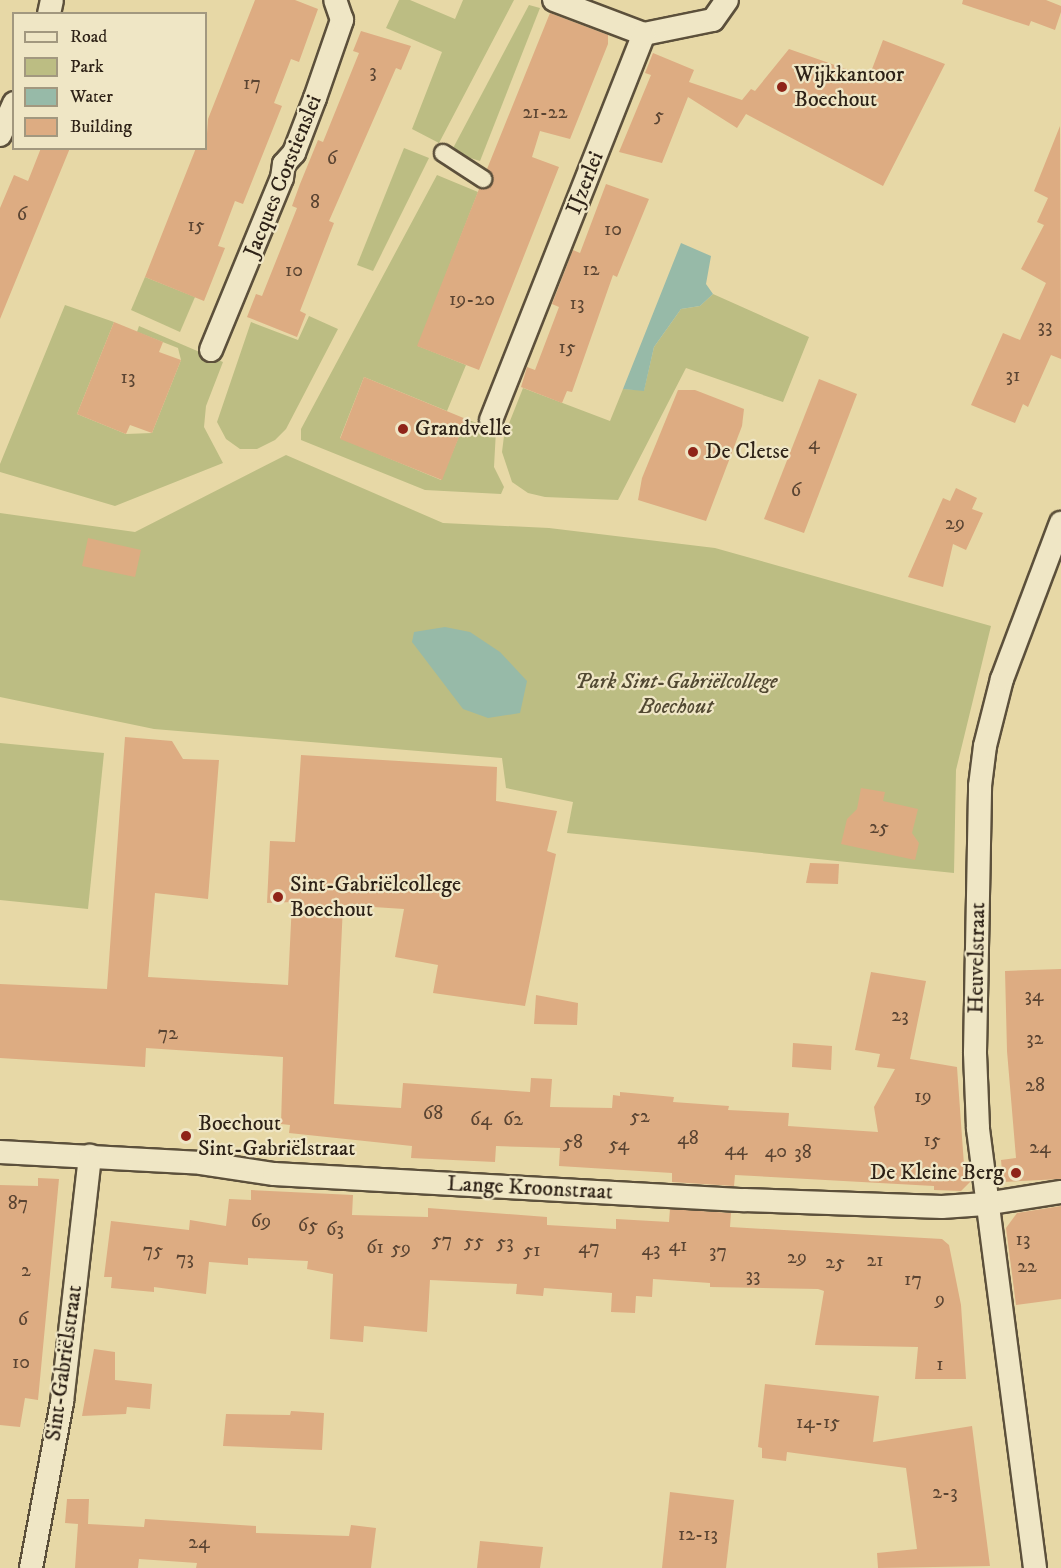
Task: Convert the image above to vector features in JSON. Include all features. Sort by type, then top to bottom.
[{"type":"street","name":"Jacques Corstienslei","points":[[211,350],[282,178],[284,164],[294,153],[315,98],[342,20],[335,0]]},
{"type":"street","points":[[554,0],[644,34],[712,20],[726,0]]},
{"type":"street","name":"IJzerlei","points":[[491,420],[644,34]]},
{"type":"street","points":[[0,135],[12,107]]},
{"type":"street","points":[[443,153],[483,179]]},
{"type":"street","name":"Heuvelstraat","points":[[1035,1568],[985,1204],[975,1052],[981,779],[984,746],[1002,679],[1061,523]]},
{"type":"street","name":"Lange Kroonstraat","points":[[0,1152],[247,1167],[274,1174],[744,1200],[985,1204],[1061,1192]]},
{"type":"street","name":"Sint-Gabriëlstraat","points":[[31,1568],[62,1402],[90,1156]]},
{"type":"green space","points":[[399,0],[410,0],[455,19],[463,0],[514,0],[439,143],[412,129],[442,52],[386,28]]},
{"type":"green space","points":[[529,5],[540,8],[480,161],[451,152]]},
{"type":"green space","points":[[404,148],[429,158],[373,271],[357,265]]},
{"type":"green space","points":[[437,175],[478,192],[418,346],[466,365],[447,411],[364,377],[340,438],[441,480],[466,419],[496,430],[494,467],[504,487],[501,494],[425,490],[301,440],[301,429]]},
{"type":"green space","points":[[145,277],[195,297],[180,332],[131,310]]},
{"type":"green space","points":[[713,294],[809,337],[783,402],[686,368],[618,500],[545,497],[528,493],[512,482],[502,452],[504,436],[523,388],[610,421],[623,389],[644,390],[654,347],[681,309],[700,306]]},
{"type":"green space","points":[[65,305],[114,322],[77,414],[126,434],[152,433],[181,360],[178,348],[137,332],[139,326],[223,362],[206,406],[204,427],[223,463],[115,506],[0,472],[0,464]]},
{"type":"green space","points":[[309,316],[338,329],[286,429],[275,440],[257,449],[240,449],[226,439],[217,422],[251,322],[298,340]]},
{"type":"green space","name":"Park Sint-Gabriëlcollege Boechout","points":[[286,455],[443,523],[549,528],[715,548],[991,626],[956,770],[954,873],[567,833],[573,802],[506,788],[502,758],[154,729],[0,697],[0,513],[135,532]]},
{"type":"green space","points":[[0,743],[104,753],[88,909],[0,900]]},
{"type":"water","points":[[681,243],[711,256],[706,284],[713,294],[700,306],[681,309],[654,347],[644,391],[623,389]]},
{"type":"water","points":[[445,627],[470,632],[500,652],[527,681],[520,713],[488,718],[463,709],[412,642],[414,632]]},
{"type":"building","points":[[255,0],[295,0],[318,9],[299,62],[291,59],[274,103],[282,106],[243,204],[235,201],[218,246],[225,248],[204,301],[145,277],[195,150],[207,150],[208,119]]},
{"type":"building","points":[[963,0],[1046,0],[1061,6],[1061,12],[1055,30],[1031,21],[1029,26],[962,4]]},
{"type":"building","points":[[550,13],[608,35],[608,44],[570,139],[540,131],[532,157],[559,167],[479,370],[417,346],[479,189],[492,184],[493,175],[487,169]]},
{"type":"building","points":[[361,31],[411,46],[401,70],[396,68],[329,221],[334,223],[300,311],[306,314],[297,337],[247,317],[256,294],[262,296],[297,208],[292,206],[300,184],[318,140],[323,142],[359,53],[353,51]]},
{"type":"building","points":[[883,40],[945,64],[883,186],[746,114],[737,128],[688,97],[662,163],[619,152],[651,75],[645,73],[653,53],[694,70],[689,82],[742,100],[751,89],[755,91],[789,49],[869,77]]},
{"type":"building","points":[[1060,126],[1061,359],[1051,355],[1028,407],[1023,404],[1015,423],[971,405],[1003,333],[1020,340],[1046,283],[1021,269],[1044,225],[1037,222],[1048,198],[1034,191]]},
{"type":"building","points":[[40,150],[69,150],[0,319],[0,208],[14,175],[28,181]]},
{"type":"building","points":[[606,184],[649,199],[617,277],[613,275],[572,392],[567,391],[562,403],[521,387],[527,367],[535,370],[559,307],[552,304],[573,250],[580,253]]},
{"type":"building","points":[[114,322],[163,342],[159,352],[181,360],[152,433],[130,425],[126,434],[77,414]]},
{"type":"building","name":"Grandvelle","points":[[364,377],[466,419],[442,480],[340,439]]},
{"type":"building","points":[[819,379],[857,394],[804,533],[764,519]]},
{"type":"building","name":"De Cletse","points":[[678,390],[695,390],[744,409],[742,426],[706,521],[638,500],[642,478]]},
{"type":"building","points":[[956,488],[977,498],[972,509],[983,513],[966,550],[953,544],[943,587],[908,577],[943,498],[950,501]]},
{"type":"building","points":[[88,538],[141,550],[135,577],[82,566]]},
{"type":"building","points":[[125,737],[172,741],[183,759],[219,760],[208,899],[155,893],[148,977],[288,985],[292,902],[267,903],[270,841],[295,842],[301,755],[497,767],[496,801],[557,811],[547,851],[556,854],[525,1006],[433,993],[438,965],[395,957],[404,909],[343,905],[334,1104],[401,1108],[403,1083],[530,1092],[531,1078],[552,1079],[550,1107],[612,1108],[613,1095],[620,1096],[620,1092],[674,1097],[673,1102],[729,1106],[728,1110],[789,1113],[788,1126],[878,1132],[874,1107],[895,1069],[877,1067],[880,1054],[855,1050],[871,972],[926,981],[910,1059],[957,1067],[964,1165],[969,1165],[971,1181],[961,1191],[934,1190],[934,1186],[735,1175],[734,1186],[672,1182],[672,1173],[559,1166],[560,1148],[496,1146],[495,1162],[411,1158],[412,1146],[289,1133],[290,1125],[281,1124],[283,1057],[146,1048],[145,1067],[0,1058],[0,984],[107,989]]},
{"type":"building","points":[[861,788],[885,792],[883,801],[918,809],[912,833],[919,843],[915,860],[841,844],[847,819],[857,809]]},
{"type":"building","points":[[810,863],[839,864],[838,884],[806,883]]},
{"type":"building","points":[[1061,969],[1061,1179],[1003,1182],[1001,1160],[1016,1158],[1007,1051],[1005,971]]},
{"type":"building","points":[[536,995],[578,1003],[577,1025],[534,1024]]},
{"type":"building","points":[[793,1043],[832,1046],[831,1070],[792,1067]]},
{"type":"building","points":[[38,1178],[59,1179],[38,1400],[25,1398],[20,1427],[0,1425],[0,1185],[38,1186]]},
{"type":"building","points":[[251,1190],[353,1195],[352,1215],[428,1217],[428,1208],[547,1217],[547,1225],[616,1229],[616,1219],[669,1222],[670,1209],[731,1213],[730,1227],[942,1239],[949,1245],[961,1305],[966,1379],[915,1379],[918,1347],[815,1345],[824,1291],[818,1289],[710,1287],[710,1283],[653,1279],[652,1297],[636,1296],[635,1313],[611,1312],[612,1293],[544,1288],[543,1296],[516,1294],[517,1284],[430,1280],[427,1332],[364,1326],[363,1342],[330,1339],[333,1274],[307,1269],[308,1261],[248,1258],[248,1265],[209,1262],[206,1294],[154,1287],[154,1292],[111,1288],[112,1277],[104,1277],[111,1221],[189,1230],[190,1220],[226,1226],[229,1199],[251,1200]]},
{"type":"building","points":[[1061,1206],[1061,1299],[1016,1305],[1006,1228],[1017,1213]]},
{"type":"building","points":[[94,1349],[115,1352],[115,1380],[152,1384],[150,1409],[127,1407],[126,1414],[82,1416]]},
{"type":"building","points":[[765,1384],[879,1396],[873,1442],[972,1426],[990,1566],[878,1568],[877,1553],[917,1549],[906,1468],[787,1452],[786,1461],[762,1458],[762,1448],[758,1447]]},
{"type":"building","points":[[291,1411],[324,1413],[322,1450],[223,1446],[226,1414],[290,1415]]},
{"type":"building","points":[[670,1492],[734,1500],[726,1568],[662,1568]]},
{"type":"building","points":[[67,1499],[89,1499],[88,1524],[144,1527],[145,1519],[256,1526],[256,1533],[349,1536],[351,1525],[376,1528],[371,1568],[196,1568],[197,1563],[139,1559],[138,1568],[75,1568],[78,1524],[65,1523]]},
{"type":"building","points":[[480,1541],[543,1547],[540,1568],[477,1568]]},
{"type":"place","name":"Wijkkantoor Boechout","points":[[782,87]]},
{"type":"place","name":"Grandvelle","points":[[403,429]]},
{"type":"place","name":"De Cletse","points":[[693,452]]},
{"type":"place","name":"Sint-Gabriëlcollege Boechout","points":[[278,897]]},
{"type":"place","name":"Boechout Sint-Gabriëlstraat","points":[[186,1136]]},
{"type":"place","name":"De Kleine Berg","points":[[1016,1173]]}]
